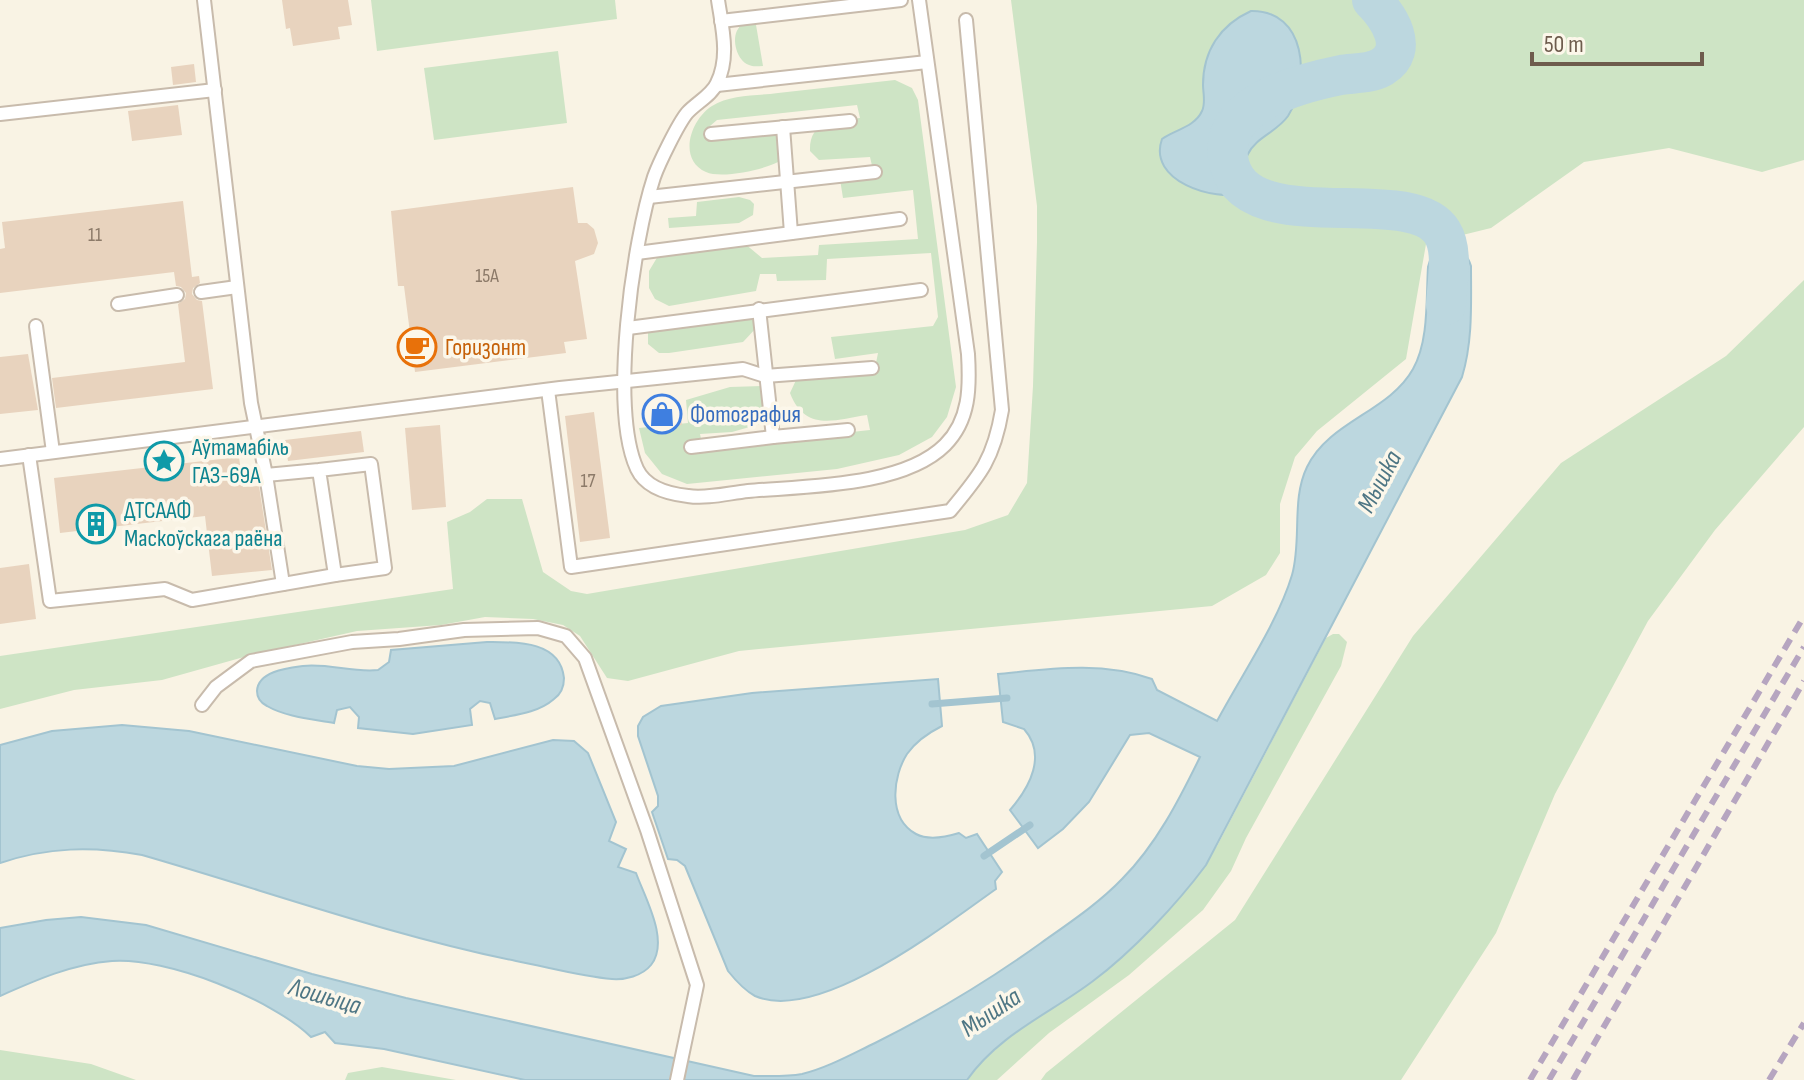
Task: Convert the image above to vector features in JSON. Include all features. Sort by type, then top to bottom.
[{"type":"lane","points":[[204,0],[255,427],[266,475],[283,584]]},
{"type":"lane","points":[[718,0],[725,50],[717,85],[686,114],[654,176],[632,277],[624,383],[628,436],[638,471],[653,488],[690,497],[877,477],[919,463],[945,444],[964,416],[970,386],[969,365],[919,0]]},
{"type":"lane","points":[[721,21],[824,4],[901,0]]},
{"type":"lane","points":[[548,390],[571,567],[950,511],[980,476],[997,439],[1002,410],[966,20]]},
{"type":"lane","points":[[717,85],[927,62]]},
{"type":"lane","points":[[0,114],[215,90]]},
{"type":"lane","points":[[711,134],[850,121]]},
{"type":"lane","points":[[783,127],[791,233]]},
{"type":"lane","points":[[649,197],[875,172]]},
{"type":"lane","points":[[637,253],[900,219]]},
{"type":"lane","points":[[201,292],[237,287]]},
{"type":"lane","points":[[628,328],[921,290]]},
{"type":"lane","points":[[118,304],[177,295]]},
{"type":"lane","points":[[759,309],[773,437]]},
{"type":"lane","points":[[36,326],[53,452]]},
{"type":"lane","points":[[0,459],[548,390],[743,369],[765,376],[872,368]]},
{"type":"lane","points":[[691,447],[848,430]]},
{"type":"lane","points":[[29,455],[50,601],[165,589],[192,600],[385,568],[371,464],[266,475]]},
{"type":"lane","points":[[319,470],[335,575]]},
{"type":"lane","points":[[202,705],[216,687],[251,661],[352,642],[464,630],[538,628],[566,636],[585,658],[647,830],[697,985],[677,1080]]},
{"type":"green space","points":[[371,0],[615,0],[617,19],[377,51]]},
{"type":"green space","points":[[1011,0],[1804,0],[1804,160],[1762,172],[1669,148],[1584,162],[1491,228],[1426,244],[1406,359],[1317,431],[1295,457],[1280,504],[1280,553],[1266,575],[1212,606],[739,651],[628,681],[607,678],[580,636],[563,625],[533,619],[485,617],[441,625],[357,631],[251,655],[162,680],[74,690],[0,709],[0,656],[453,589],[447,522],[470,512],[487,499],[522,499],[543,572],[571,591],[587,594],[965,530],[1008,515],[1027,483],[1037,242],[1037,206]]},
{"type":"green space","points":[[755,19],[763,66],[745,63],[735,44],[739,27]]},
{"type":"green space","points":[[558,51],[567,123],[434,140],[424,68]]},
{"type":"green space","points":[[895,80],[912,88],[918,100],[956,387],[947,417],[932,437],[899,455],[837,469],[687,484],[662,474],[645,453],[639,428],[688,423],[686,400],[730,387],[762,386],[766,407],[760,424],[732,432],[700,434],[703,448],[870,430],[867,415],[832,421],[804,414],[790,393],[797,378],[864,370],[876,363],[878,353],[835,359],[831,337],[933,326],[938,317],[931,253],[827,259],[826,280],[777,281],[776,274],[760,274],[756,291],[669,306],[655,299],[649,288],[649,271],[658,256],[744,243],[762,258],[818,255],[819,245],[918,239],[913,190],[843,198],[839,173],[873,170],[870,157],[819,160],[810,151],[814,133],[825,124],[860,118],[857,105],[717,120],[710,126],[709,130],[768,131],[776,136],[783,150],[778,162],[763,168],[742,173],[713,174],[697,166],[690,149],[690,139],[698,120],[712,106],[727,99]]},
{"type":"green space","points":[[739,197],[754,204],[753,215],[739,223],[669,228],[668,218],[696,216],[697,202]]},
{"type":"green space","points":[[1804,280],[1804,427],[1715,530],[1648,621],[1555,794],[1496,933],[1401,1080],[1041,1080],[1235,920],[1413,636],[1561,463],[1726,356]]},
{"type":"green space","points":[[755,317],[757,327],[743,342],[669,353],[659,353],[648,344],[648,332]]},
{"type":"green space","points":[[1339,634],[1347,642],[1341,666],[1231,871],[1203,910],[1129,975],[1049,1033],[997,1080],[967,1080],[1009,1037],[1108,969],[1192,883],[1217,846],[1326,638]]},
{"type":"green space","points":[[0,1050],[91,1064],[136,1080],[0,1080]]},
{"type":"green space","points":[[382,1067],[456,1080],[345,1080],[348,1073]]},
{"type":"water","points":[[1251,11],[1269,14],[1283,22],[1293,34],[1299,49],[1300,84],[1288,116],[1256,143],[1248,154],[1245,165],[1249,184],[1245,193],[1232,195],[1201,191],[1173,177],[1164,166],[1160,154],[1162,139],[1199,116],[1204,105],[1204,73],[1210,50],[1230,24]]},
{"type":"water","name":"Лошыца","points":[[1448,249],[1463,253],[1471,266],[1470,336],[1462,377],[1206,865],[1182,896],[1123,956],[1077,993],[1010,1037],[967,1080],[525,1080],[384,1049],[335,1043],[325,1032],[311,1037],[271,1009],[217,983],[188,973],[134,962],[83,965],[0,996],[0,928],[81,917],[146,925],[406,998],[754,1076],[802,1074],[897,1032],[1001,971],[1073,921],[1113,888],[1156,837],[1200,757],[1149,733],[1130,735],[1089,802],[1063,829],[1038,848],[1010,810],[1029,781],[1035,760],[1031,739],[1024,729],[1003,722],[998,674],[1075,668],[1133,673],[1152,679],[1157,690],[1217,721],[1286,593],[1295,562],[1299,493],[1307,467],[1329,438],[1389,396],[1413,369],[1424,333],[1428,267],[1431,257]]},
{"type":"water","points":[[487,642],[523,643],[554,656],[564,678],[560,693],[548,704],[534,710],[495,719],[490,703],[480,701],[470,709],[472,725],[413,734],[358,728],[359,717],[350,707],[337,710],[334,723],[282,713],[265,705],[258,696],[262,679],[282,670],[312,665],[378,670],[389,662],[391,650]]},
{"type":"water","points":[[938,679],[942,726],[914,745],[902,763],[895,796],[900,818],[921,836],[938,838],[959,833],[966,838],[977,834],[1002,872],[995,881],[996,889],[914,946],[846,984],[812,996],[782,1001],[755,996],[728,971],[685,866],[677,860],[668,859],[652,812],[658,806],[658,796],[638,736],[638,726],[643,717],[661,706],[752,693]]},
{"type":"water","points":[[122,725],[189,731],[357,766],[389,769],[454,766],[553,740],[574,741],[588,753],[616,822],[609,841],[626,849],[618,867],[636,873],[650,907],[657,932],[656,955],[651,965],[638,975],[622,979],[600,978],[422,939],[142,855],[105,850],[70,850],[35,854],[0,863],[0,745],[52,731]]},
{"type":"building","points":[[282,0],[348,0],[352,25],[338,27],[340,39],[293,46],[290,28],[286,29]]},
{"type":"building","points":[[194,64],[196,82],[173,85],[171,67]]},
{"type":"building","points":[[178,105],[182,135],[132,141],[128,111]]},
{"type":"building","points":[[573,187],[578,223],[587,223],[594,229],[598,243],[594,254],[575,261],[587,339],[564,342],[566,353],[415,372],[404,286],[398,286],[391,211]]},
{"type":"building","points":[[183,201],[192,277],[199,276],[200,283],[193,288],[192,294],[202,301],[213,389],[56,408],[52,378],[185,362],[178,304],[185,299],[186,293],[176,286],[174,272],[0,293],[0,249],[5,248],[2,222]]},
{"type":"building","points":[[28,354],[38,410],[0,414],[0,357]]},
{"type":"building","points":[[678,400],[682,425],[650,430],[647,404]]},
{"type":"building","points":[[594,412],[610,538],[580,542],[565,416]]},
{"type":"building","points":[[440,425],[446,507],[412,510],[405,428]]},
{"type":"building","points":[[361,431],[364,452],[288,461],[285,440]]},
{"type":"building","name":"ДТСААФ Маскоўскага раёна","points":[[239,457],[243,487],[259,486],[272,570],[212,576],[205,516],[60,533],[54,478]]},
{"type":"building","points":[[29,564],[36,619],[0,624],[0,568]]},
{"type":"waterway","name":"Мышка","points":[[1372,0],[1394,33],[1396,42],[1391,60],[1372,71],[1341,75],[1286,90],[1250,109],[1229,138],[1228,157],[1239,183],[1261,198],[1292,205],[1396,211],[1424,217],[1442,232],[1446,240],[1449,267],[1446,305]]},
{"type":"waterway","points":[[932,704],[1007,698]]},
{"type":"waterway","points":[[984,856],[1030,825]]},
{"type":"railway","points":[[1530,1080],[1804,616]]},
{"type":"railway","points":[[1549,1080],[1804,647]]},
{"type":"railway","points":[[1573,1080],[1804,681]]},
{"type":"railway","points":[[1769,1080],[1804,1023]]},
{"type":"place","name":"Горизонт","points":[[417,347]]},
{"type":"place","name":"Фотография","points":[[662,414]]},
{"type":"place","name":"Аўтамабіль ГАЗ-69А","points":[[164,461]]},
{"type":"place","name":"ДТСААФ Маскоўскага раёна","points":[[96,524]]}]
